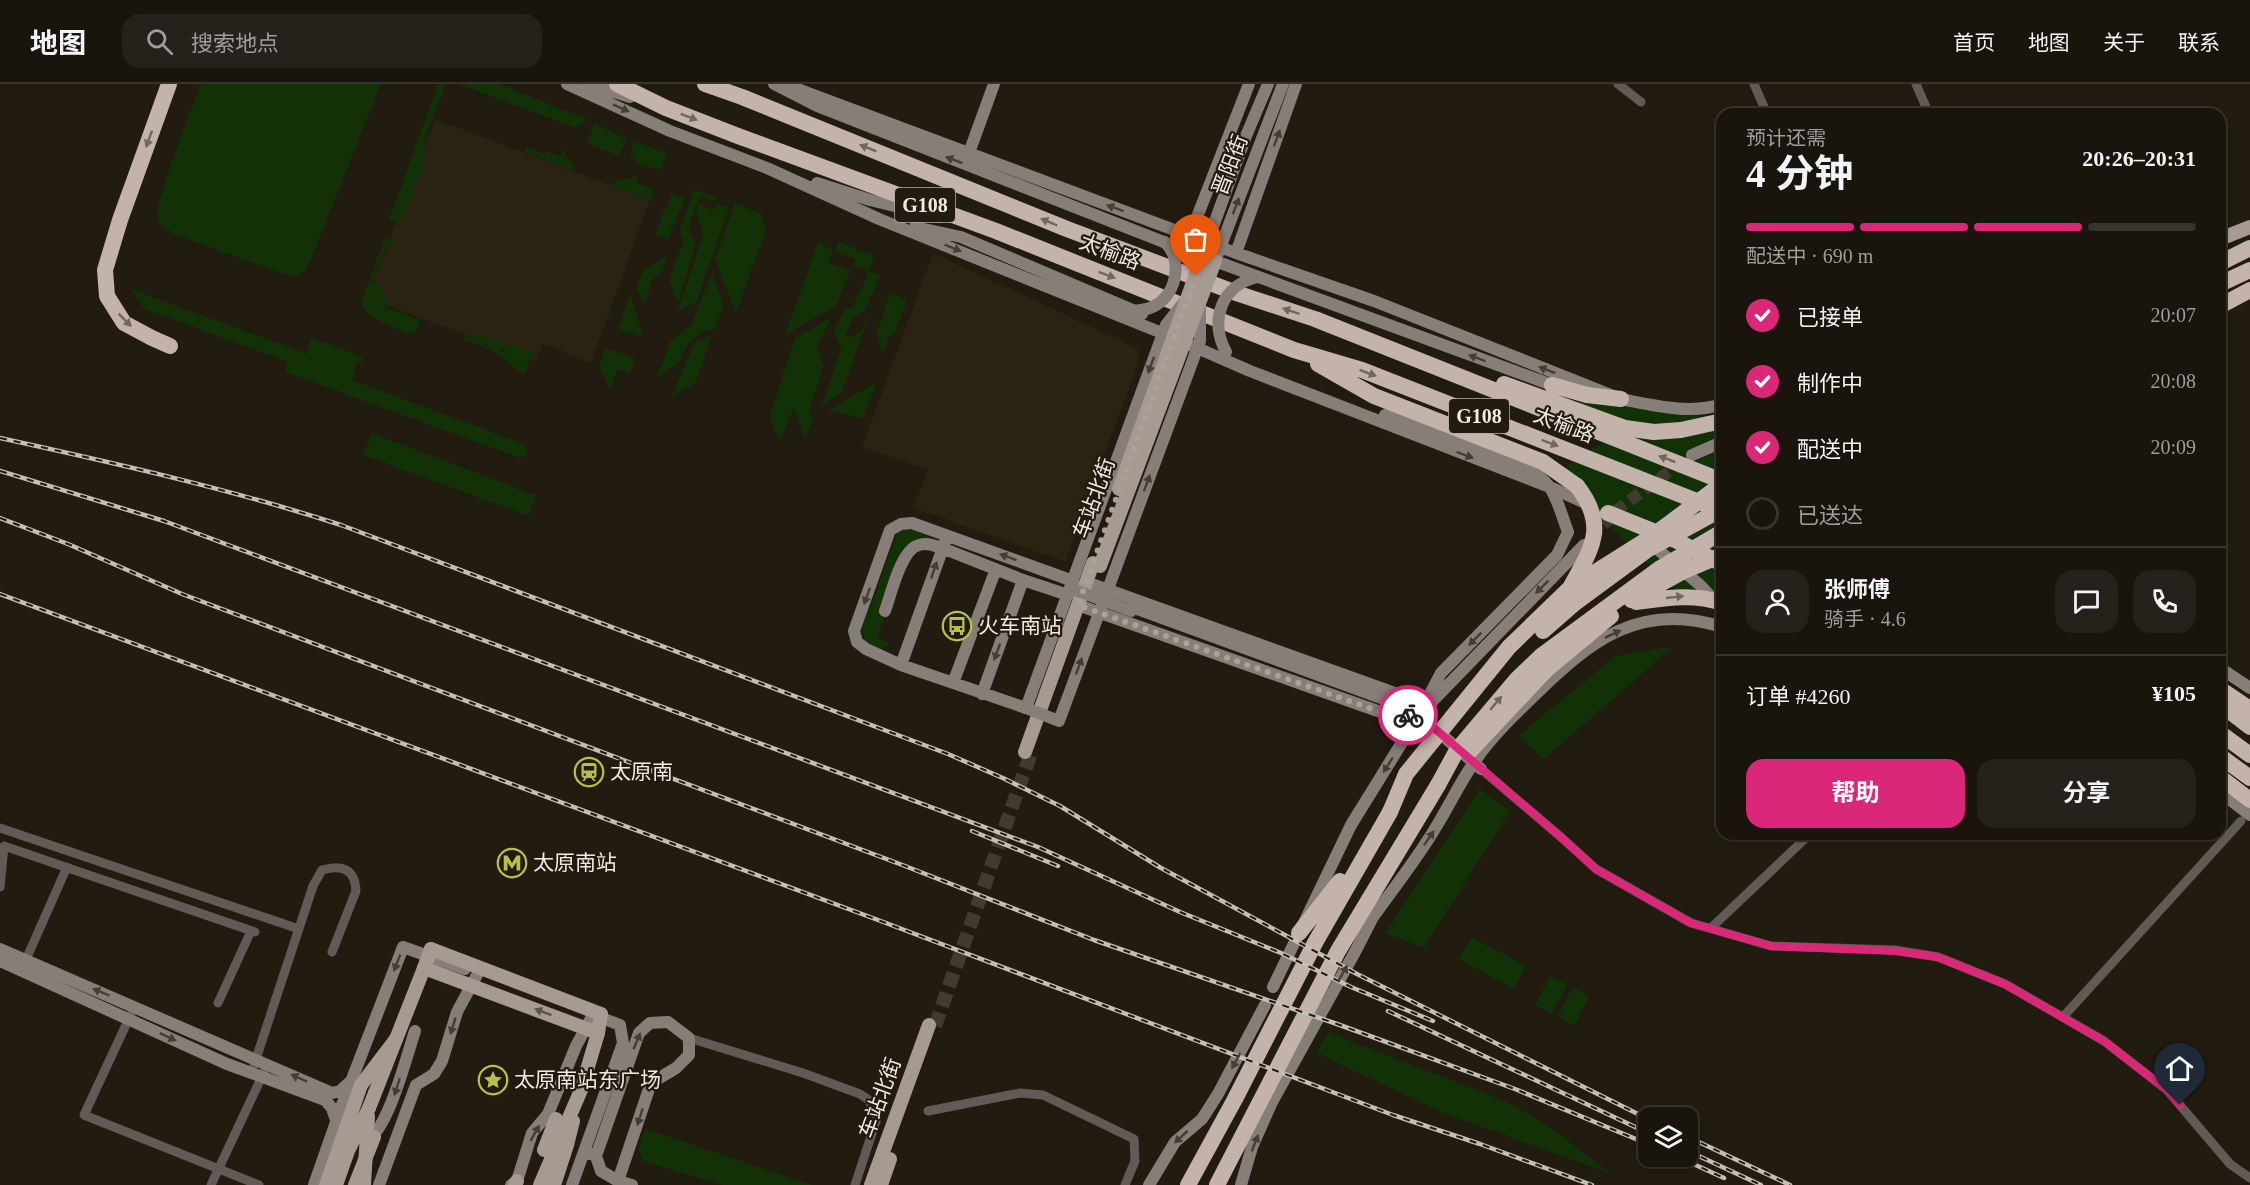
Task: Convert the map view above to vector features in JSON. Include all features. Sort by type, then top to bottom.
[{"type":"highway","points":[[169,84],[120,220],[105,270],[106,296],[124,322],[170,346]]},
{"type":"highway","name":"太榆路","points":[[617,84],[666,108],[996,231],[1294,350],[1362,370],[1716,508]]},
{"type":"highway","name":"太榆路","points":[[705,84],[1067,230],[1239,294],[1316,319],[1716,480]]},
{"type":"highway","points":[[715,84],[742,97]]},
{"type":"highway","points":[[2226,251],[2250,241]]},
{"type":"highway","points":[[2226,260],[2250,248]]},
{"type":"highway","points":[[2226,281],[2250,270]]},
{"type":"highway","points":[[2226,303],[2250,290]]},
{"type":"highway","points":[[1316,319],[1444,361],[1625,428],[1654,432],[1681,430],[1716,422]]},
{"type":"highway","points":[[1294,350],[1374,396],[1543,462],[1578,486],[1594,518],[1594,541],[1570,588]]},
{"type":"highway","points":[[1552,385],[1587,395],[1621,399]]},
{"type":"highway","points":[[1188,1185],[1304,964],[1390,812],[1406,774],[1509,647],[1570,588],[1651,537],[1716,487]]},
{"type":"highway","points":[[1608,513],[1675,540],[1716,561]]},
{"type":"highway","points":[[1299,933],[1323,904],[1441,742],[1504,665],[1575,603],[1647,550],[1716,513]]},
{"type":"highway","points":[[1217,1185],[1338,951],[1457,750],[1517,679],[1541,656],[1659,569],[1716,536]]},
{"type":"highway","points":[[1438,785],[1547,669],[1627,603],[1682,572],[1716,558]]},
{"type":"highway","points":[[1627,603],[1681,596],[1716,601]]},
{"type":"highway","points":[[2226,700],[2250,709]]},
{"type":"highway","points":[[2226,702],[2250,727]]},
{"type":"highway","points":[[2226,737],[2250,755]]},
{"type":"highway","points":[[2226,760],[2250,778]]},
{"type":"highway","points":[[2226,782],[2250,800]]},
{"type":"main road","points":[[567,84],[670,131],[767,168],[879,219],[1148,326],[1250,371],[1552,488],[1608,513],[1642,537],[1700,585],[1716,602]]},
{"type":"main road","points":[[588,84],[666,108]]},
{"type":"main road","points":[[774,84],[817,106],[1165,242],[1552,385]]},
{"type":"main road","points":[[784,84],[1236,253],[1374,301],[1621,399],[1662,407],[1716,406]]},
{"type":"main road","points":[[969,153],[994,84]]},
{"type":"main road","points":[[1190,235],[1249,84]]},
{"type":"main road","name":"晋阳街","points":[[1209,259],[1246,136],[1268,84]]},
{"type":"main road","name":"晋阳街","points":[[1209,259],[1283,84]]},
{"type":"main road","points":[[1236,253],[1296,84]]},
{"type":"main road","points":[[767,168],[870,200],[996,231]]},
{"type":"main road","points":[[879,219],[961,237],[1317,392],[1522,464],[1540,475],[1552,488],[1568,532],[1557,555],[1441,674],[1419,715],[1351,825],[1273,987]]},
{"type":"main road","points":[[2226,236],[2250,226]]},
{"type":"main road","points":[[1133,310],[1148,309],[1159,304],[1170,291],[1176,265],[1171,248],[1165,242]]},
{"type":"main road","name":"车站北街","points":[[1028,753],[1076,590],[1097,565],[1209,259]]},
{"type":"main road","points":[[1226,352],[1219,339],[1219,311],[1236,286],[1247,279],[1258,277]]},
{"type":"main road","points":[[1022,707],[1076,590],[1195,298]]},
{"type":"main road","points":[[2226,311],[2250,298]]},
{"type":"main road","points":[[1182,333],[1104,599],[1059,721],[901,665],[856,642],[854,631],[890,530],[901,524],[912,524],[948,536],[1076,590],[1389,715],[1419,715],[1584,545]]},
{"type":"main road","points":[[1692,454],[1716,444]]},
{"type":"main road","points":[[901,665],[948,536]]},
{"type":"main road","points":[[885,611],[904,557],[918,544],[929,544],[1023,580],[1076,590],[1104,599],[1395,704],[1419,715]]},
{"type":"main road","points":[[953,683],[996,569]]},
{"type":"main road","points":[[982,694],[1023,580]]},
{"type":"main road","points":[[1076,590],[1400,695],[1419,715],[1477,766]]},
{"type":"main road","points":[[1371,920],[1477,766],[1518,711],[1571,659],[1613,633],[1643,622],[1674,619],[1716,625]]},
{"type":"main road","points":[[2226,672],[2250,688]]},
{"type":"main road","points":[[1241,1185],[1252,1147],[1272,1102],[1355,952],[1438,785]]},
{"type":"main road","points":[[2226,798],[2246,818]]},
{"type":"main road","points":[[314,1185],[336,1120],[403,947],[620,1025],[623,1043],[590,1154],[600,1171],[618,1181],[632,1185]]},
{"type":"main road","points":[[0,949],[23,965],[128,1019],[227,1064],[325,1100],[332,1108],[336,1120]]},
{"type":"main road","points":[[336,1185],[348,1151],[369,1108],[430,949],[601,1014],[598,1033],[554,1185]]},
{"type":"main road","points":[[0,960],[23,965],[134,1006],[332,1093],[340,1091],[351,1082]]},
{"type":"main road","points":[[424,968],[598,1033]]},
{"type":"main road","points":[[379,1185],[416,1085],[434,1074],[442,1061],[457,1012],[478,973]]},
{"type":"main road","points":[[1149,1185],[1175,1142],[1202,1119],[1208,1110],[1265,1005]]},
{"type":"main road","points":[[518,1184],[532,1133],[548,1114],[576,1046],[593,1015]]},
{"type":"main road","points":[[572,1185],[590,1154],[639,1034],[650,1023],[668,1022],[689,1038],[689,1055],[676,1068],[651,1083],[618,1181]]},
{"type":"main road","name":"车站北街","points":[[871,1185],[932,1025],[881,1185]]},
{"type":"main road","points":[[355,1185],[374,1137],[391,1104],[415,1031]]},
{"type":"main road","points":[[326,1185],[360,1085],[396,1039]]},
{"type":"main road","points":[[540,1185],[581,1090]]},
{"type":"main road","points":[[364,1185],[369,1108]]},
{"type":"main road","points":[[518,1184],[556,1119]]},
{"type":"main road","points":[[322,1163],[374,1137]]},
{"type":"street","points":[[1618,84],[1641,102]]},
{"type":"street","points":[[1754,84],[1764,108]]},
{"type":"street","points":[[1916,84],[1926,108]]},
{"type":"street","points":[[1477,766],[1596,869],[1691,923],[1771,946],[1895,951],[1938,957],[2005,984],[2104,1041],[2167,1090],[2230,1164],[2250,1178]]},
{"type":"street","points":[[2226,840],[2246,818]]},
{"type":"street","points":[[0,828],[299,929]]},
{"type":"street","points":[[1711,928],[1804,840]]},
{"type":"street","points":[[2063,1017],[2226,840]]},
{"type":"street","points":[[0,887],[4,846],[253,932],[218,1003]]},
{"type":"street","points":[[257,1075],[256,1059],[313,886],[322,870],[335,866],[350,872],[356,880],[356,891],[333,952]]},
{"type":"street","points":[[23,965],[67,867]]},
{"type":"street","points":[[134,1006],[84,1115],[259,1185]]},
{"type":"street","points":[[689,1038],[803,1074],[860,1094],[869,1100],[877,1118],[855,1185]]},
{"type":"street","points":[[211,1185],[257,1075],[268,1064]]},
{"type":"street","points":[[928,1112],[1020,1093],[1043,1095],[1134,1139],[1135,1161],[1125,1185]]},
{"type":"shaded area","points":[[435,119],[650,200],[591,363],[543,344],[536,361],[386,305],[374,280]]},
{"type":"shaded area","points":[[933,253],[1123,341],[1137,350],[1139,359],[1131,383],[1065,562],[913,508],[928,470],[862,447]]},
{"type":"green space","points":[[201,84],[381,84],[312,257],[305,271],[295,278],[173,234],[160,223],[158,208],[162,193]]},
{"type":"green space","points":[[438,84],[446,84],[425,139],[424,164],[401,223],[389,220]]},
{"type":"green space","points":[[458,84],[500,84],[586,119],[585,123],[578,127],[570,126]]},
{"type":"green space","points":[[595,123],[627,139],[618,156],[587,143]]},
{"type":"green space","points":[[634,141],[666,153],[661,170],[636,163],[630,155]]},
{"type":"green space","points":[[527,147],[545,155],[546,151],[561,156],[563,149],[575,171],[524,152]]},
{"type":"green space","points":[[638,175],[637,183],[654,189],[650,200],[609,184]]},
{"type":"green space","points":[[695,190],[717,197],[715,201],[700,197],[688,227],[696,244],[678,303],[669,281],[683,242],[680,228]]},
{"type":"green space","points":[[672,193],[685,198],[668,239],[655,234]]},
{"type":"green space","points":[[735,203],[763,215],[762,224],[767,227],[736,314],[715,259]]},
{"type":"green space","points":[[699,204],[714,210],[717,204],[729,208],[697,301],[678,312],[703,234],[696,212]]},
{"type":"green space","points":[[386,236],[395,243],[393,246],[387,244],[373,282],[381,286],[380,290],[388,300],[385,307],[420,320],[414,335],[376,320],[361,302]]},
{"type":"green space","points":[[838,241],[874,256],[869,271],[853,265],[855,259],[835,251]]},
{"type":"green space","points":[[818,242],[833,250],[828,263],[850,271],[837,305],[785,335]]},
{"type":"green space","points":[[667,256],[662,273],[652,280],[644,304],[636,287],[643,270]]},
{"type":"green space","points":[[869,271],[881,275],[865,311],[855,316],[845,335],[849,338],[862,331],[869,318],[841,394],[822,405],[841,348],[833,331],[845,310],[853,307]]},
{"type":"green space","points":[[712,273],[724,305],[715,329],[702,332],[686,347],[680,362],[657,378],[670,341],[691,325]]},
{"type":"green space","points":[[131,289],[306,353],[311,337],[363,357],[361,362],[357,362],[352,380],[517,441],[525,445],[528,450],[527,454],[522,458],[517,457],[285,372],[288,362],[144,309]]},
{"type":"green space","points":[[890,293],[907,300],[894,335],[889,335],[883,354],[876,335]]},
{"type":"green space","points":[[630,294],[644,338],[618,329]]},
{"type":"green space","points":[[832,317],[817,347],[824,365],[809,411],[813,420],[805,438],[794,408],[780,442],[769,418],[795,338]]},
{"type":"green space","points":[[476,332],[488,336],[485,345],[487,346],[491,337],[504,342],[501,351],[504,352],[507,343],[532,353],[525,374],[494,351],[463,339],[464,336],[473,339]]},
{"type":"green space","points":[[712,336],[695,384],[672,396],[697,340]]},
{"type":"green space","points":[[606,348],[635,359],[629,373],[618,369],[610,390],[599,366]]},
{"type":"green space","points":[[877,382],[863,419],[829,410]]},
{"type":"green space","points":[[1573,398],[1702,416],[1716,415],[1716,595],[1675,590],[1601,518],[1565,467],[1617,432]]},
{"type":"green space","points":[[372,433],[536,495],[528,516],[363,455]]},
{"type":"green space","points":[[905,530],[930,537],[929,540],[909,546],[900,556],[886,614],[877,638],[891,644],[885,648],[878,648],[865,642],[862,628],[897,534]]},
{"type":"green space","points":[[1672,648],[1544,759],[1518,736],[1615,656]]},
{"type":"green space","points":[[1480,789],[1510,811],[1424,948],[1385,933]]},
{"type":"green space","points":[[1472,937],[1526,966],[1513,989],[1459,959]]},
{"type":"green space","points":[[1551,976],[1568,984],[1552,1014],[1535,1005]]},
{"type":"green space","points":[[1573,987],[1589,996],[1574,1026],[1557,1017]]},
{"type":"green space","points":[[1328,1032],[1508,1102],[1550,1127],[1611,1174],[1441,1112],[1316,1053]]},
{"type":"green space","points":[[646,1129],[813,1185],[722,1185],[643,1161],[638,1150]]},
{"type":"tunnel","points":[[1591,538],[1617,510],[1683,461]]},
{"type":"tunnel","points":[[935,1026],[1031,753]]},
{"type":"railway","points":[[0,438],[214,488],[341,525],[948,754],[1060,806],[1161,868],[1357,974],[1638,1114]]},
{"type":"railway","points":[[0,471],[164,521],[1038,847],[1180,912],[1281,953],[1351,987],[1433,1021]]},
{"type":"railway","points":[[0,518],[68,544],[182,594],[905,866],[1094,940],[1337,1024],[1515,1089],[1638,1140]]},
{"type":"railway","points":[[0,594],[878,920],[1393,1115],[1592,1185]]},
{"type":"railway","points":[[972,831],[1058,866]]},
{"type":"railway","points":[[1388,1011],[1638,1128]]},
{"type":"railway","points":[[1698,1142],[1790,1185]]},
{"type":"railway","points":[[1698,1156],[1761,1185]]},
{"type":"railway","points":[[1698,1166],[1724,1178]]},
{"type":"way so far","points":[[1196,276],[1078,605],[1389,715],[1408,715]]},
{"type":"place","name":"火车南站","points":[[957,626]]},
{"type":"place","name":"太原南","points":[[589,772]]},
{"type":"place","name":"太原南站","points":[[512,863]]},
{"type":"place","name":"太原南站东广场","points":[[493,1080]]},
{"type":"route","points":[[1408,715],[1419,715],[1596,869],[1691,923],[1771,946],[1895,951],[1938,957],[2005,984],[2104,1041],[2167,1090],[2180,1105]]}]
